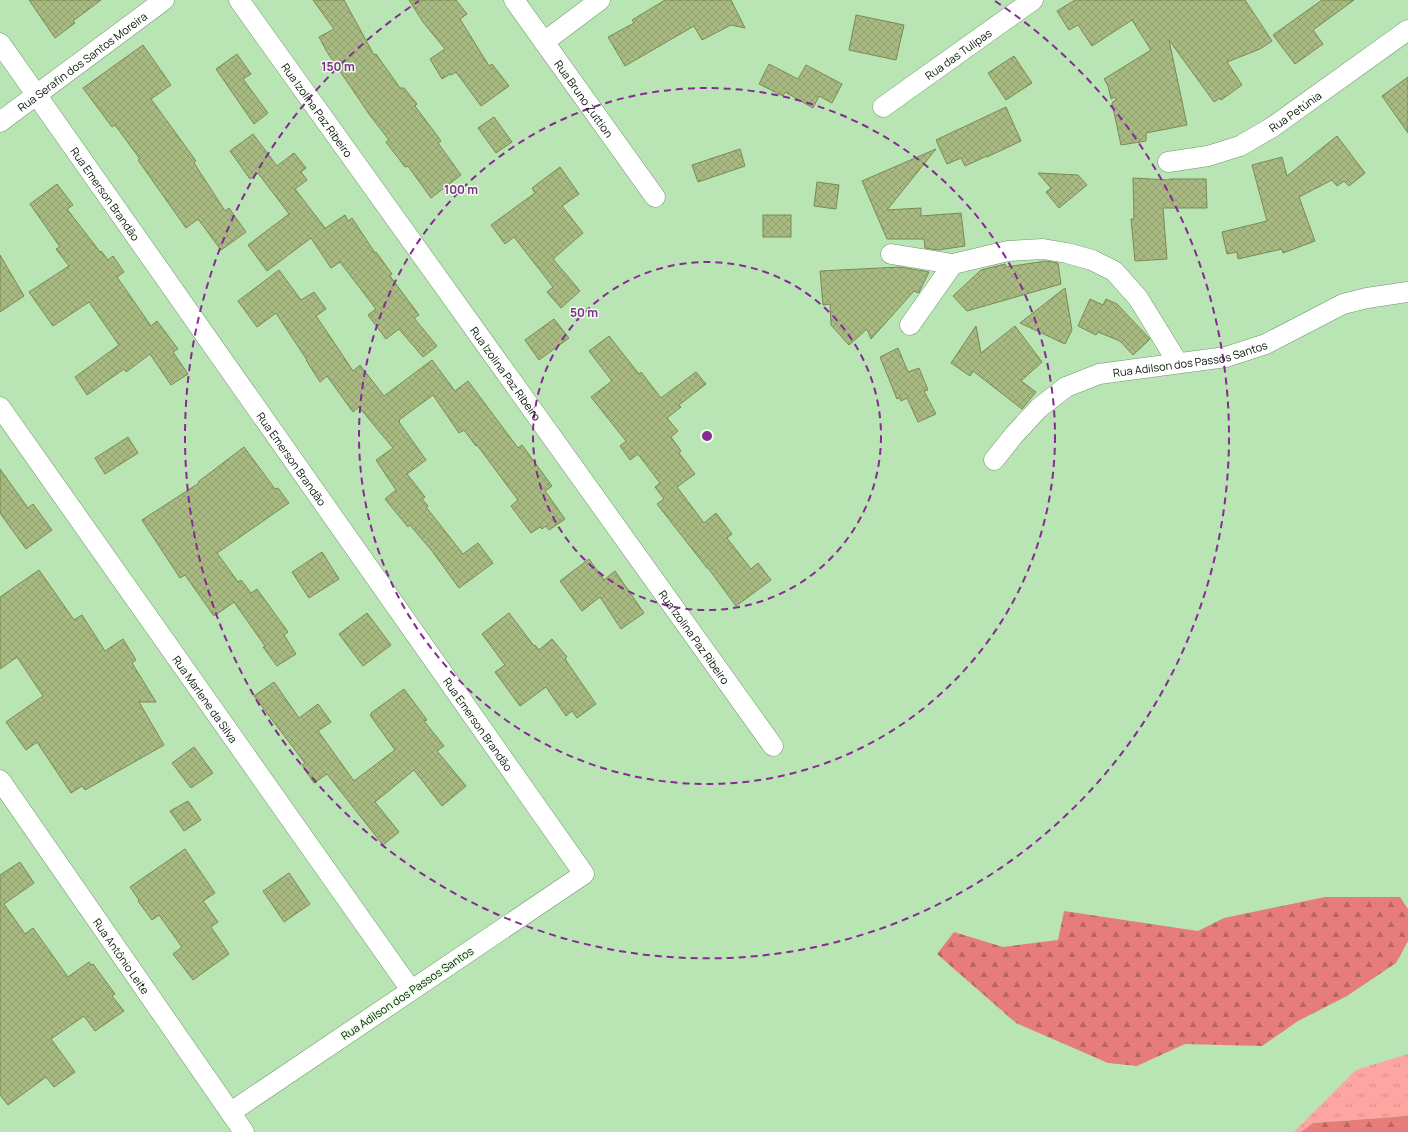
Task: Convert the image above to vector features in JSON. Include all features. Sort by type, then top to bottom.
[{"type":"street","name":"Rua Serafin dos Santos Moreira","points":[[0,122],[164,0]]},
{"type":"street","name":"Rua Izolina Paz Ribeiro","points":[[239,0],[773,746]]},
{"type":"street","name":"Rua Bruno Zuttion","points":[[514,0],[655,197]]},
{"type":"street","points":[[544,42],[600,0]]},
{"type":"street","name":"Rua das Tulipas","points":[[883,107],[1033,0]]},
{"type":"street","name":"Rua Petúnia","points":[[1168,162],[1208,156],[1240,146],[1271,128],[1408,30]]},
{"type":"street","name":"Rua Emerson Brandão","points":[[0,44],[584,874]]},
{"type":"street","points":[[891,254],[953,264],[1008,251],[1043,249],[1067,253],[1092,260],[1114,271],[1138,298],[1178,363]]},
{"type":"street","points":[[910,325],[953,264]]},
{"type":"street","name":"Rua Adilson dos Passos Santos","points":[[994,460],[1014,435],[1040,408],[1066,388],[1099,374],[1226,357],[1266,344],[1343,304],[1367,298],[1408,292]]},
{"type":"street","name":"Rua Marlene da Silva","points":[[0,407],[411,990]]},
{"type":"street","name":"Rua Antônio Leite","points":[[0,780],[244,1132]]},
{"type":"street","name":"Rua Adilson dos Passos Santos","points":[[231,1112],[584,874]]},
{"type":"green space","points":[[1325,897],[1400,897],[1408,909],[1408,941],[1396,963],[1347,996],[1298,1021],[1262,1046],[1185,1044],[1137,1066],[1108,1063],[1016,1023],[937,954],[954,932],[1003,947],[1058,940],[1064,911],[1198,931],[1224,918]]},
{"type":"green space","points":[[1408,1054],[1408,1116],[1313,1123],[1301,1132],[1294,1132],[1356,1070]]},
{"type":"green space","points":[[1408,1116],[1408,1132],[1301,1132],[1313,1123]]},
{"type":"building","points":[[29,0],[101,0],[73,21],[75,23],[55,38]]},
{"type":"building","points":[[313,0],[344,0],[374,55],[376,54],[400,88],[404,88],[417,104],[415,106],[441,141],[438,143],[461,175],[431,198],[408,166],[405,167],[386,142],[389,140],[369,114],[327,52],[319,37],[334,29]]},
{"type":"building","points":[[409,0],[456,0],[467,14],[460,19],[489,66],[492,64],[509,86],[481,106],[456,72],[442,79],[430,59],[445,49],[423,22]]},
{"type":"building","points":[[665,0],[731,0],[745,28],[731,25],[702,40],[694,26],[625,66],[608,37],[634,23],[632,20]]},
{"type":"building","points":[[1075,0],[1245,0],[1272,41],[1260,49],[1227,62],[1242,85],[1221,100],[1220,98],[1214,102],[1169,40],[1187,125],[1146,133],[1146,141],[1121,145],[1112,103],[1116,99],[1115,97],[1111,99],[1108,86],[1104,79],[1151,50],[1132,20],[1092,46],[1078,25],[1069,30],[1057,11]]},
{"type":"building","points":[[1322,0],[1354,0],[1313,30],[1323,44],[1295,64],[1273,35]]},
{"type":"building","points":[[856,15],[904,25],[896,60],[849,50]]},
{"type":"building","points":[[143,45],[171,85],[151,99],[196,161],[194,163],[225,211],[229,208],[246,232],[221,250],[198,219],[186,228],[138,160],[140,159],[115,125],[112,127],[83,88]]},
{"type":"building","points":[[237,54],[251,74],[243,79],[268,113],[254,124],[216,69]]},
{"type":"building","points":[[1014,56],[1032,83],[1006,100],[988,73]]},
{"type":"building","points":[[769,64],[798,79],[806,65],[842,84],[832,103],[819,96],[813,108],[785,92],[783,96],[759,84]]},
{"type":"building","points":[[1408,77],[1408,133],[1382,96]]},
{"type":"building","points":[[1006,107],[1021,141],[965,166],[961,158],[947,164],[936,140]]},
{"type":"building","points":[[494,117],[512,142],[496,153],[478,128]]},
{"type":"building","points":[[253,134],[277,166],[294,153],[306,168],[301,172],[307,180],[295,189],[325,228],[324,229],[345,215],[348,221],[352,218],[375,253],[376,252],[392,274],[390,276],[419,315],[414,318],[437,346],[423,357],[399,329],[386,339],[368,315],[376,309],[340,262],[331,268],[311,238],[267,271],[248,245],[289,214],[258,173],[250,179],[230,151]]},
{"type":"building","points":[[1337,136],[1365,173],[1349,186],[1344,181],[1337,186],[1332,180],[1299,197],[1315,241],[1283,253],[1282,249],[1238,259],[1237,252],[1227,254],[1222,232],[1267,221],[1252,165],[1282,157],[1287,176]]},
{"type":"building","points":[[740,149],[745,166],[698,182],[692,165]]},
{"type":"building","points":[[936,149],[887,210],[921,208],[921,216],[961,213],[965,246],[938,250],[925,248],[924,239],[887,239],[862,181]]},
{"type":"building","points":[[560,167],[579,194],[562,206],[583,233],[553,259],[580,291],[561,308],[547,292],[553,287],[514,237],[505,244],[491,225],[535,193],[532,188]]},
{"type":"building","points":[[1038,173],[1078,175],[1087,185],[1059,208],[1046,192],[1051,188]]},
{"type":"building","points":[[1133,178],[1169,180],[1206,179],[1207,208],[1163,208],[1167,259],[1135,261],[1131,219],[1134,219]]},
{"type":"building","points":[[817,182],[839,185],[836,209],[814,206]]},
{"type":"building","points":[[57,184],[73,205],[67,209],[100,252],[101,251],[108,260],[113,256],[124,272],[117,277],[151,326],[157,321],[178,349],[173,352],[188,374],[171,385],[150,354],[126,372],[124,369],[87,395],[75,377],[119,345],[89,302],[53,326],[29,292],[69,266],[56,249],[60,247],[30,204]]},
{"type":"building","points":[[763,215],[791,215],[791,237],[763,237]]},
{"type":"building","points":[[0,255],[24,296],[0,312]]},
{"type":"building","points":[[1046,261],[1058,263],[1061,284],[967,311],[953,296],[981,270],[1005,264],[1006,267]]},
{"type":"building","points":[[900,267],[929,272],[919,293],[914,291],[871,339],[867,329],[849,345],[831,325],[830,304],[823,305],[820,271]]},
{"type":"building","points":[[279,270],[301,300],[314,292],[326,309],[316,316],[353,371],[360,365],[384,396],[432,360],[455,391],[468,381],[518,448],[522,445],[552,486],[545,491],[565,519],[549,530],[546,526],[542,529],[540,527],[531,533],[511,506],[518,500],[464,430],[459,433],[433,395],[399,420],[399,422],[426,460],[407,474],[425,497],[422,499],[428,506],[426,507],[463,554],[478,543],[493,563],[459,588],[432,551],[410,525],[408,527],[385,499],[396,490],[376,460],[393,448],[359,407],[353,412],[327,376],[320,382],[276,313],[257,327],[238,301]]},
{"type":"building","points":[[1065,288],[1072,330],[1065,344],[1020,323]]},
{"type":"building","points":[[1090,299],[1103,305],[1106,299],[1117,304],[1150,339],[1133,355],[1120,341],[1098,332],[1096,335],[1078,326]]},
{"type":"building","points":[[554,319],[569,338],[539,360],[525,340]]},
{"type":"building","points":[[976,326],[981,353],[1015,326],[1042,362],[1021,381],[1036,392],[1022,409],[973,371],[970,376],[951,363]]},
{"type":"building","points":[[609,336],[639,374],[641,372],[661,398],[696,372],[706,384],[679,405],[681,407],[667,418],[678,431],[671,437],[681,451],[679,453],[695,474],[677,487],[704,523],[716,513],[732,534],[727,538],[751,569],[758,563],[771,580],[736,606],[657,504],[664,499],[655,487],[660,483],[638,454],[630,460],[620,446],[626,441],[591,397],[612,381],[589,351]]},
{"type":"building","points":[[898,348],[908,372],[919,368],[928,390],[924,391],[936,414],[918,422],[907,398],[901,401],[900,398],[897,399],[880,357]]},
{"type":"building","points":[[128,437],[138,453],[105,474],[95,458]]},
{"type":"building","points":[[244,447],[275,489],[278,488],[289,503],[217,553],[238,582],[241,580],[251,593],[257,589],[288,632],[284,635],[296,654],[277,666],[234,602],[214,616],[185,575],[180,578],[142,520],[199,483],[198,482]]},
{"type":"building","points":[[0,469],[28,508],[33,504],[52,530],[26,549],[0,513]]},
{"type":"building","points":[[322,552],[339,579],[309,598],[292,572]]},
{"type":"building","points":[[589,559],[604,580],[615,571],[644,613],[621,629],[600,597],[582,611],[560,581]]},
{"type":"building","points":[[39,570],[74,620],[82,615],[105,651],[123,639],[136,660],[132,663],[156,702],[139,702],[164,745],[85,790],[82,786],[71,793],[37,742],[26,750],[6,722],[43,696],[17,657],[0,669],[0,597]]},
{"type":"building","points":[[367,613],[391,645],[363,666],[339,634]]},
{"type":"building","points":[[509,613],[534,646],[535,645],[539,650],[552,639],[567,657],[565,659],[596,704],[577,718],[572,711],[566,716],[546,687],[520,706],[495,672],[505,665],[482,634]]},
{"type":"building","points":[[274,682],[299,718],[318,704],[331,722],[318,731],[354,781],[395,750],[370,715],[404,689],[427,720],[424,721],[444,746],[437,751],[466,786],[442,806],[414,770],[375,802],[399,832],[383,845],[327,774],[314,783],[302,765],[305,763],[254,696]]},
{"type":"building","points":[[194,747],[213,773],[191,788],[172,763]]},
{"type":"building","points":[[188,801],[201,820],[184,831],[170,811]]},
{"type":"building","points":[[185,849],[215,893],[203,901],[218,922],[211,927],[229,954],[193,980],[173,954],[182,947],[159,915],[152,920],[130,887]]},
{"type":"building","points":[[20,862],[34,883],[4,904],[25,934],[33,928],[68,977],[89,962],[91,965],[93,964],[115,994],[112,996],[124,1011],[95,1031],[84,1016],[51,1039],[75,1072],[54,1087],[46,1077],[8,1105],[0,1095],[0,875]]},
{"type":"building","points":[[289,873],[310,904],[284,922],[263,891]]}]
